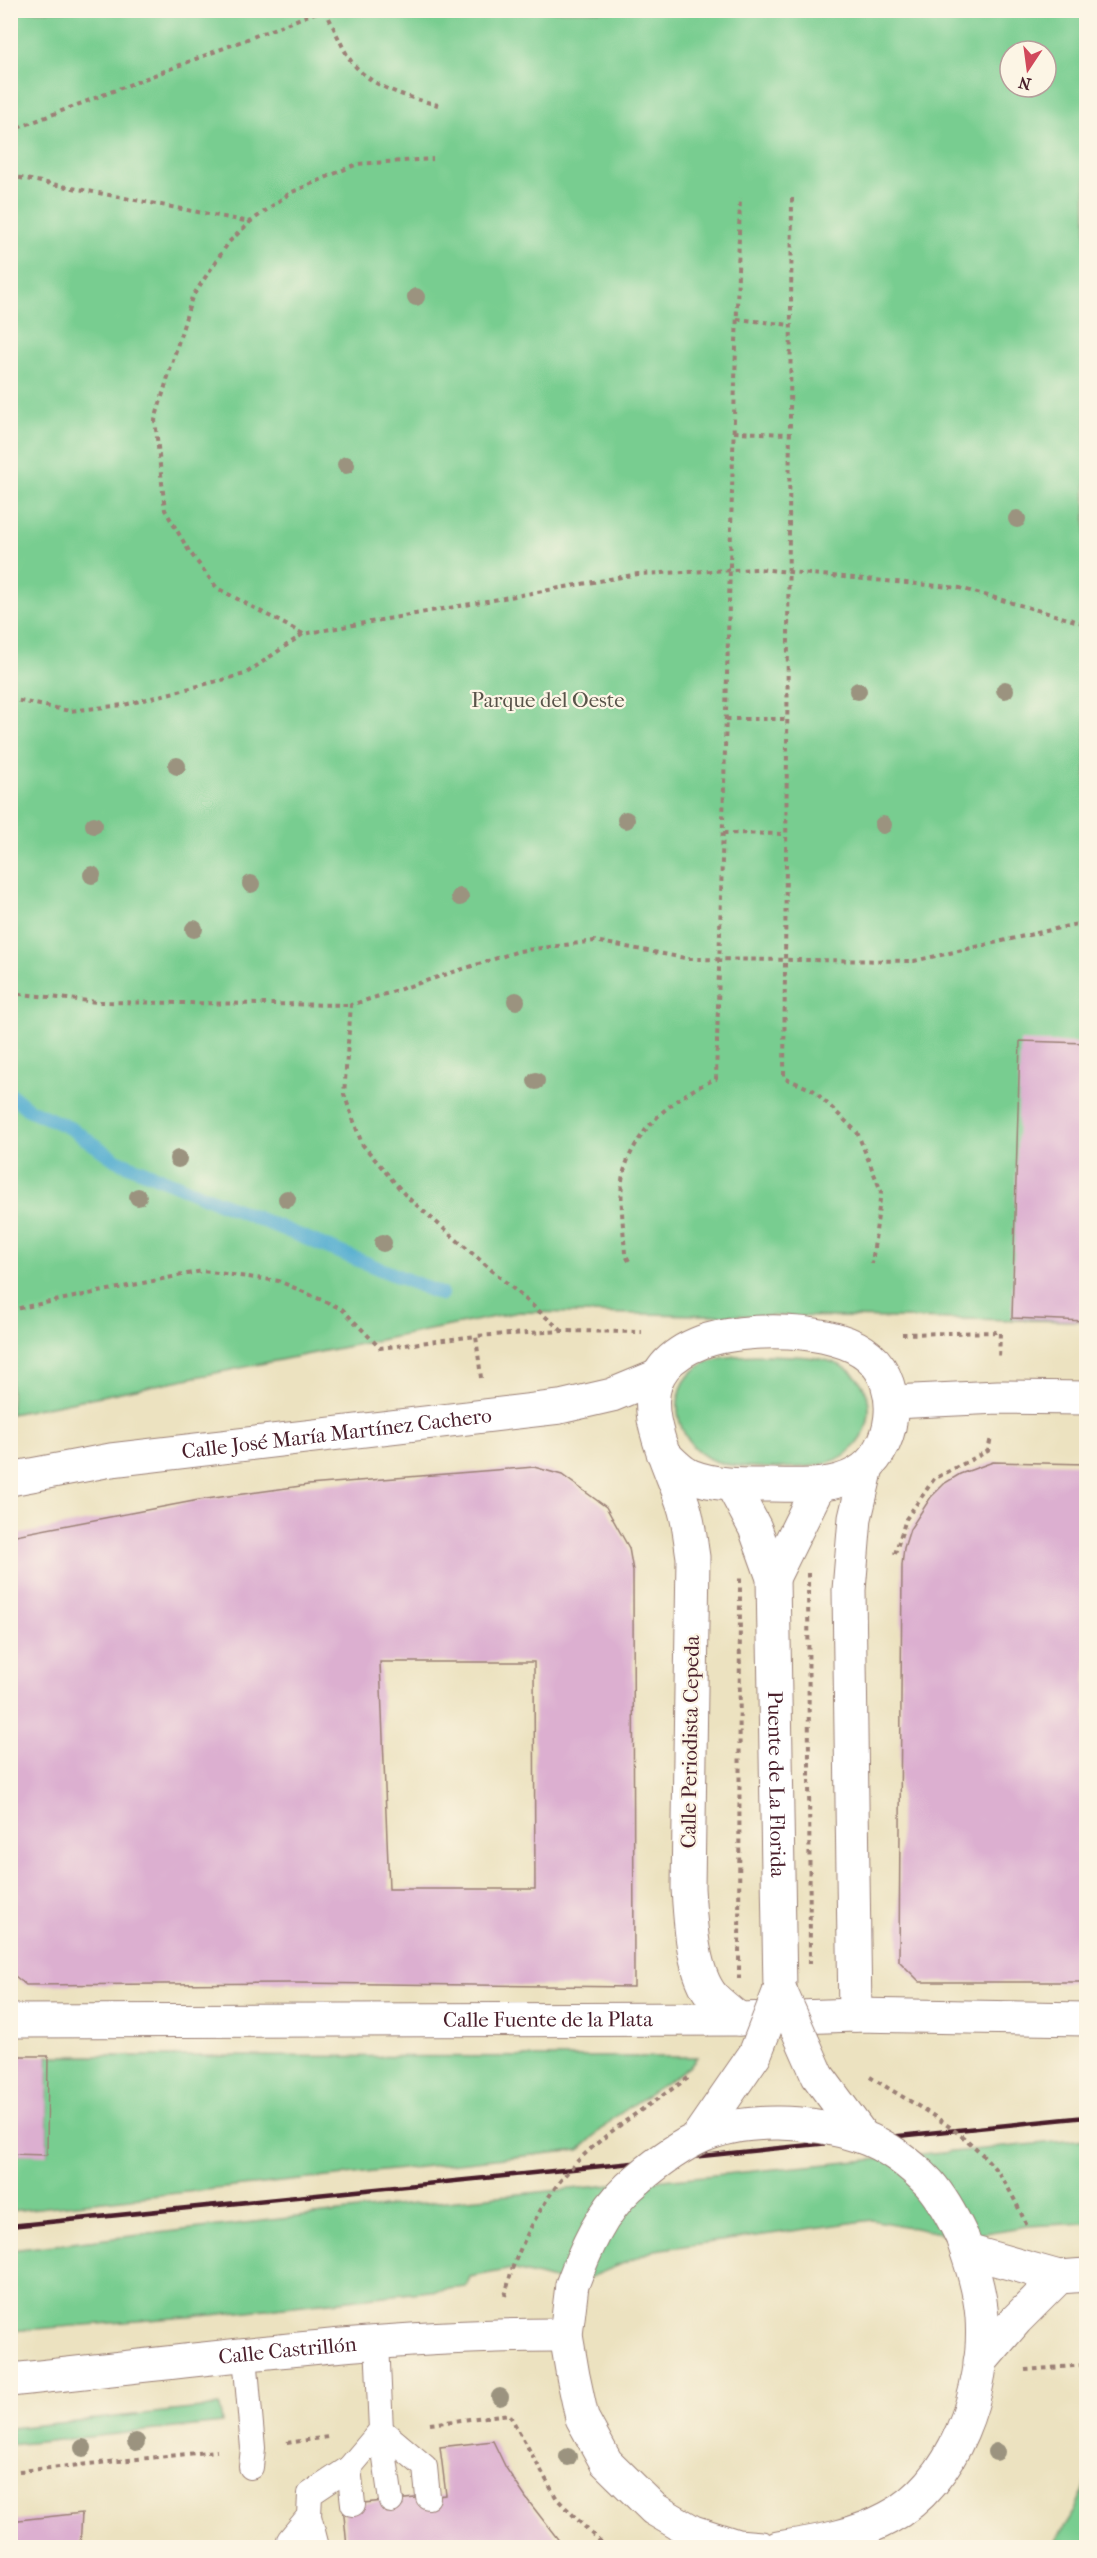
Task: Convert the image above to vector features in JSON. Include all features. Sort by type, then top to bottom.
[{"type":"street","points":[[754,1333],[806,1334],[843,1341],[858,1347],[871,1357],[888,1387],[892,1402],[888,1430],[878,1454],[867,1467],[854,1475],[819,1485],[732,1485],[690,1476],[663,1454],[655,1434],[651,1412],[658,1376],[665,1365],[682,1352],[713,1338],[754,1333]]},
{"type":"street","name":"Calle José María Martínez Cachero","points":[[10,1479],[111,1460],[560,1407],[612,1395],[658,1376]]},
{"type":"street","points":[[892,1402],[998,1397],[1086,1398]]},
{"type":"street","name":"Calle Periodista Cepeda","points":[[663,1454],[688,1522],[693,1557],[688,1888],[691,1928],[699,1970],[712,1996],[739,2019]]},
{"type":"street","points":[[855,2015],[849,1590],[855,1518],[867,1467]]},
{"type":"street","name":"Puente de La Florida","points":[[698,2138],[755,2054],[780,1990],[774,1578],[755,1528],[732,1485]]},
{"type":"street","name":"Puente de La Florida","points":[[774,1578],[819,1485]]},
{"type":"street","name":"Puente de La Florida","points":[[780,1990],[818,2076],[863,2137]]},
{"type":"street","name":"Calle Fuente de la Plata","points":[[10,2021],[739,2019],[855,2015],[1086,2019]]},
{"type":"street","points":[[761,2547],[736,2546],[702,2540],[654,2509],[606,2462],[582,2418],[566,2335],[572,2285],[586,2249],[605,2216],[628,2188],[670,2153],[698,2138],[728,2129],[774,2122],[830,2128],[863,2137],[910,2165],[930,2184],[947,2208],[965,2244],[977,2286],[982,2317],[979,2368],[970,2416],[948,2460],[920,2495],[889,2518],[833,2543],[778,2547]]},
{"type":"street","points":[[965,2244],[1073,2276]]},
{"type":"street","points":[[979,2368],[1016,2320],[1073,2276]]},
{"type":"street","name":"Calle Castrillón","points":[[10,2380],[377,2342],[496,2335],[566,2335]]},
{"type":"lane","points":[[377,2342],[381,2430],[391,2501]]},
{"type":"lane","points":[[245,2356],[253,2448],[251,2467]]},
{"type":"lane","points":[[316,2543],[309,2516],[310,2494],[349,2468],[381,2430]]},
{"type":"lane","points":[[381,2430],[425,2467],[428,2497]]},
{"type":"lane","points":[[349,2468],[353,2504]]},
{"type":"lane","points":[[289,2540],[309,2516]]},
{"type":"path","points":[[10,131],[324,10],[352,62],[374,81],[401,94],[438,105]]},
{"type":"path","points":[[303,634],[217,588],[189,551],[165,510],[155,420],[192,297],[229,242],[250,222],[290,193],[357,164],[433,159]]},
{"type":"path","points":[[10,176],[250,222]]},
{"type":"path","points":[[629,1261],[625,1254],[622,1176],[643,1130],[692,1088],[716,1079],[740,198]]},
{"type":"path","points":[[792,198],[784,1078],[813,1090],[857,1132],[881,1191],[872,1264]]},
{"type":"path","points":[[737,320],[790,325]]},
{"type":"path","points":[[734,432],[789,434]]},
{"type":"path","points":[[10,699],[70,711],[124,705],[245,674],[303,634],[638,574],[730,570],[788,572],[960,588],[1086,624]]},
{"type":"path","points":[[726,719],[787,719]]},
{"type":"path","points":[[723,833],[786,834]]},
{"type":"path","points":[[10,993],[98,1002],[351,1005],[519,951],[596,941],[690,960],[914,961],[1086,922]]},
{"type":"path","points":[[351,1005],[344,1094],[362,1144],[406,1196],[562,1331]]},
{"type":"path","points":[[10,1310],[202,1271],[279,1281],[342,1309],[380,1348],[476,1336]]},
{"type":"path","points":[[893,1561],[898,1538],[906,1519],[934,1479],[988,1450],[998,1397]]},
{"type":"path","points":[[808,1573],[810,1970]]},
{"type":"path","points":[[740,1574],[740,1981]]},
{"type":"path","points":[[512,2269],[535,2220],[584,2154],[696,2071]]},
{"type":"path","points":[[862,2071],[944,2123],[975,2149],[995,2168],[1006,2184],[1027,2226]]},
{"type":"path","points":[[979,2368],[1086,2365]]},
{"type":"green space","name":"Parque del Oeste","points":[[11,11],[1086,11],[1086,1321],[519,1312],[11,1414]]},
{"type":"green space","points":[[767,1355],[801,1356],[827,1360],[851,1372],[862,1385],[868,1399],[869,1415],[865,1430],[857,1444],[844,1455],[827,1463],[785,1468],[720,1463],[698,1451],[689,1441],[678,1415],[681,1388],[689,1376],[700,1366],[716,1359]]},
{"type":"green space","points":[[48,2056],[697,2057],[689,2067],[615,2117],[579,2150],[11,2211],[11,2154],[47,2154]]},
{"type":"green space","points":[[1086,2139],[1086,2223],[1027,2226],[962,2237],[872,2220],[655,2250],[572,2285],[512,2269],[470,2277],[466,2287],[212,2315],[11,2331],[11,2250],[384,2207]]},
{"type":"green space","points":[[220,2406],[222,2423],[11,2445],[11,2428]]},
{"type":"green space","points":[[1086,2482],[1086,2547],[1052,2547],[1075,2511]]},
{"type":"building","points":[[1020,1041],[1086,1043],[1086,1321],[1012,1318]]},
{"type":"building","points":[[993,1462],[1086,1464],[1086,1982],[920,1982],[899,1961],[904,1548],[910,1529],[931,1497],[945,1483],[960,1474]]},
{"type":"building","points":[[534,1467],[562,1475],[606,1507],[629,1548],[633,1571],[634,1987],[294,1983],[26,1985],[10,1972],[10,1536],[199,1500],[308,1485]],"holes":[[[380,1662],[534,1662],[535,1889],[389,1889]]]},
{"type":"building","points":[[10,2056],[48,2056],[47,2155],[10,2154]]},
{"type":"building","points":[[493,2441],[506,2468],[526,2498],[564,2547],[347,2547],[343,2505],[446,2495],[440,2447]]},
{"type":"building","points":[[82,2513],[80,2547],[10,2547],[10,2521]]},
{"type":"waterway","points":[[10,1094],[28,1109],[72,1129],[116,1160],[441,1294]]},
{"type":"railway","points":[[10,2226],[1086,2117]]}]
